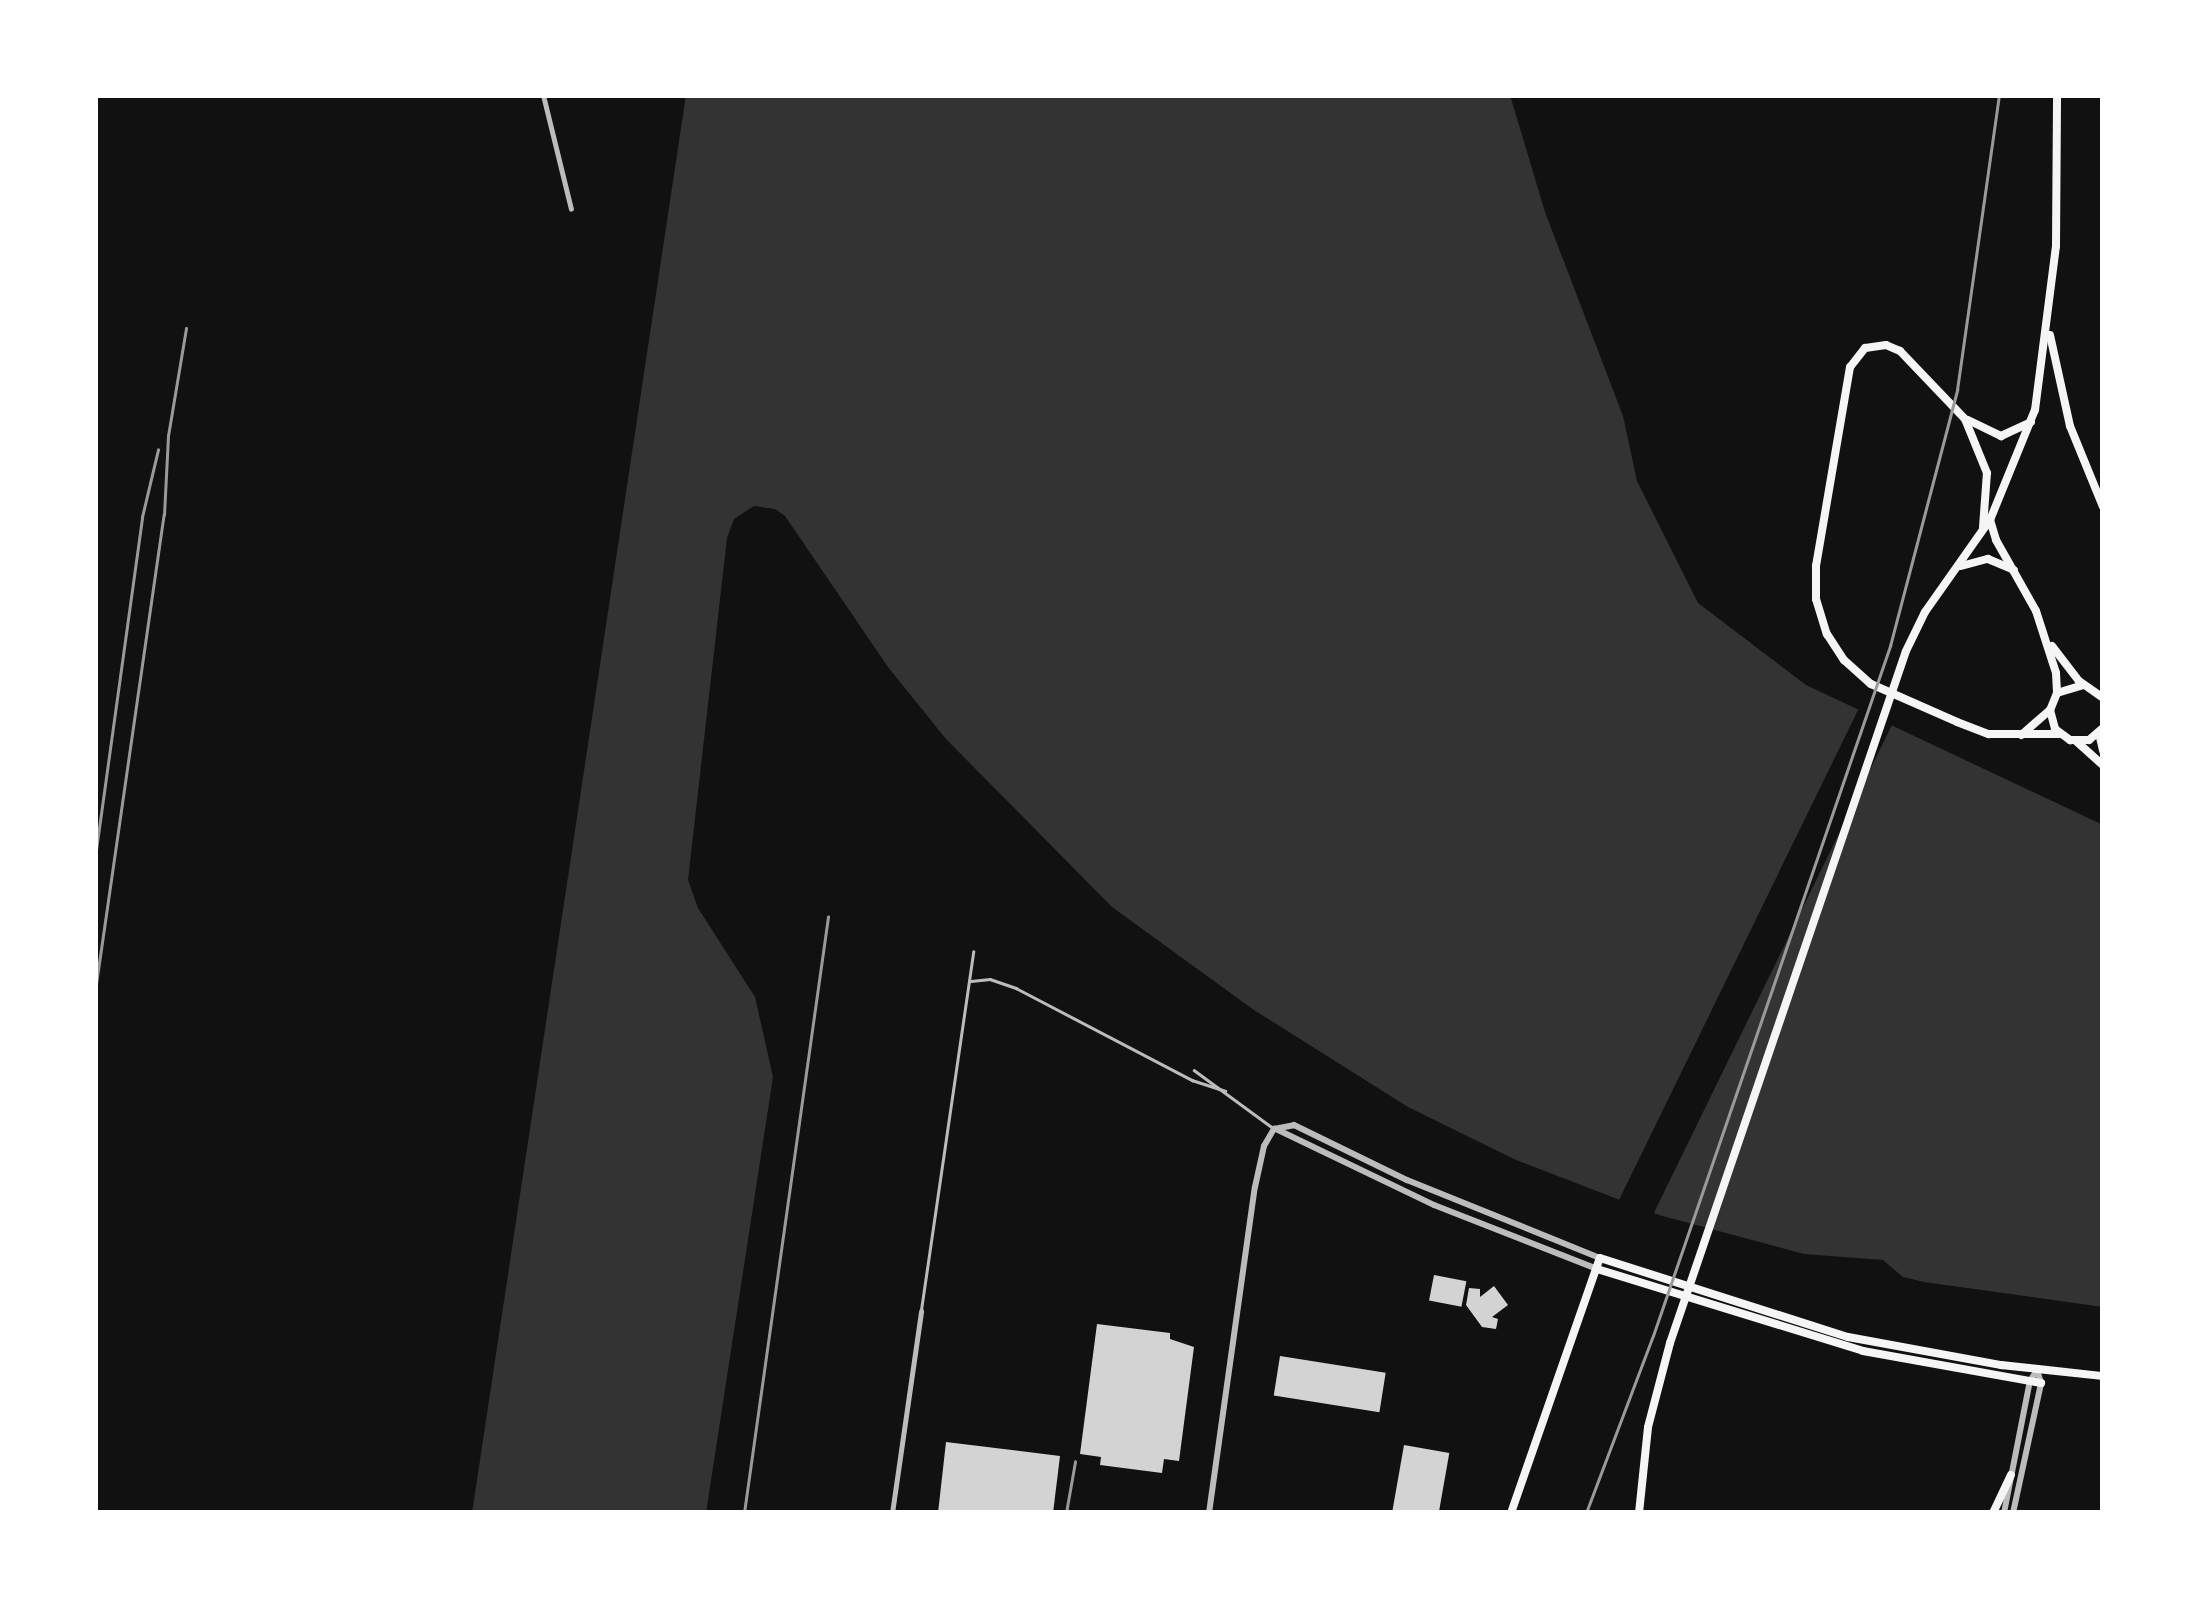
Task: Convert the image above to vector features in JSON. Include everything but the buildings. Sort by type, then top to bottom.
[{"type":"main road","points":[[1639,1513],[1648,1427],[1670,1343],[1906,651],[1925,612],[1990,520],[2031,422],[2048,320],[2058,196],[2057,95]]},
{"type":"main road","points":[[2048,320],[2064,405],[2103,507]]},
{"type":"main road","points":[[2031,422],[2001,436],[1985,432],[1966,419],[1900,352],[1878,345],[1859,353],[1850,367],[1841,417],[1818,552],[1816,599],[1836,649],[1871,684],[1989,734],[2059,734],[2076,742],[2103,765]]},
{"type":"main road","points":[[1966,419],[1988,474],[1980,538]]},
{"type":"main road","points":[[1990,520],[1996,540],[2017,572],[2050,643],[2083,684],[2099,689],[2103,698]]},
{"type":"main road","points":[[1960,567],[1988,559],[2017,572]]},
{"type":"main road","points":[[2018,736],[2050,710],[2057,694],[2050,643]]},
{"type":"main road","points":[[2057,694],[2083,684]]},
{"type":"main road","points":[[2050,710],[2059,734]]},
{"type":"main road","points":[[2076,742],[2101,731],[2103,751]]},
{"type":"main road","points":[[1511,1513],[1600,1258],[1848,1337],[2037,1370],[2103,1376]]},
{"type":"main road","points":[[1596,1268],[1864,1351],[2041,1383]]},
{"type":"main road","points":[[1993,1513],[2011,1475]]},
{"type":"street","points":[[543,95],[571,209]]},
{"type":"street","points":[[1274,1129],[1294,1124],[1407,1180],[1600,1258]]},
{"type":"street","points":[[1274,1129],[1434,1205],[1596,1268]]},
{"type":"street","points":[[1209,1513],[1255,1186],[1260,1159],[1274,1129]]},
{"type":"street","points":[[892,1513],[921,1312]]},
{"type":"street","points":[[2004,1513],[2030,1382],[2037,1370]]},
{"type":"street","points":[[2013,1513],[2041,1383],[2037,1370]]},
{"type":"lane","points":[[921,1312],[973,952]]},
{"type":"lane","points":[[970,981],[990,979],[1016,988],[1178,1073],[1225,1091]]},
{"type":"lane","points":[[1194,1070],[1274,1129]]},
{"type":"shaded area","points":[[686,95],[1510,95],[1545,212],[1623,416],[1637,481],[1698,603],[1806,685],[2103,825],[2103,1307],[1924,1282],[1903,1277],[1883,1260],[1804,1254],[1659,1215],[1516,1160],[1408,1107],[1254,1010],[1112,907],[946,739],[888,667],[785,516],[775,509],[754,506],[734,519],[727,538],[688,880],[698,908],[755,997],[773,1077],[706,1513],[472,1513]]},
{"type":"pier","points":[[1860,706],[1893,722],[1652,1217],[1619,1200]]},
{"type":"railway","points":[[1586,1513],[1653,1336],[1890,646],[1957,390],[1999,95]]},
{"type":"railway","points":[[95,991],[164,515],[168,436],[186,329]]},
{"type":"railway","points":[[95,857],[142,517],[158,450]]},
{"type":"railway","points":[[744,1513],[828,917]]},
{"type":"railway","points":[[1066,1513],[1075,1462]]}]
